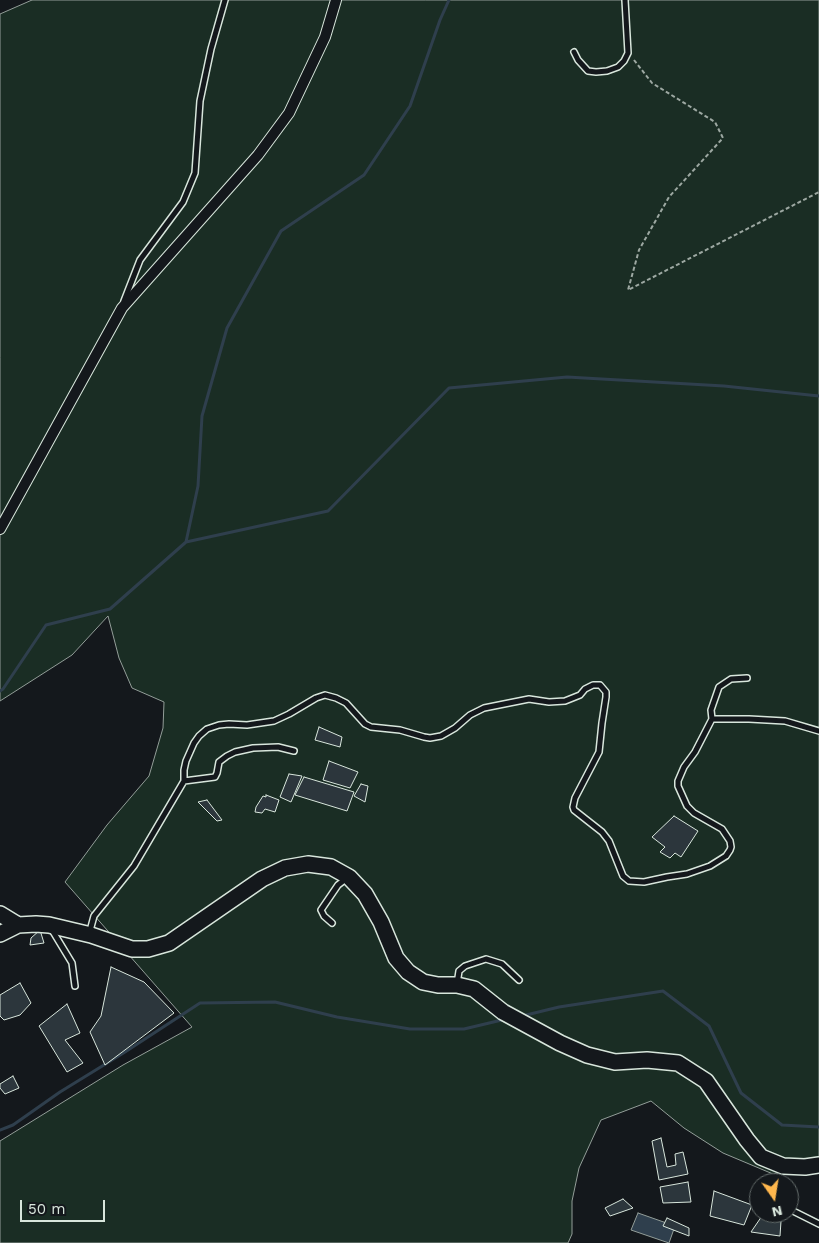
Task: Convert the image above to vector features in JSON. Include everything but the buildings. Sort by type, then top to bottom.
[{"type":"street","points":[[0,529],[122,308],[258,155],[289,113],[325,37],[336,0]]},
{"type":"street","points":[[0,934],[18,926],[49,925],[91,935],[132,949],[148,949],[169,943],[262,879],[285,868],[308,864],[331,867],[349,877],[365,894],[381,922],[396,958],[408,972],[423,982],[438,985],[456,985],[474,990],[503,1012],[560,1043],[587,1055],[615,1062],[647,1060],[678,1063],[706,1081],[761,1157],[783,1166],[805,1167],[819,1165]]},
{"type":"street","points":[[0,914],[18,926]]},
{"type":"lane","points":[[122,308],[140,260],[183,202],[195,173],[200,101],[211,49],[225,0]]},
{"type":"lane","points":[[574,52],[578,60],[588,71],[607,71],[618,67],[624,61],[628,53],[625,0]]},
{"type":"lane","points":[[91,935],[94,916],[134,866],[184,781],[184,770],[190,752],[199,736],[207,729],[219,725],[247,725],[274,721],[316,698],[325,696],[336,698],[346,703],[364,724],[371,727],[400,730],[430,738],[442,736],[470,715],[484,708],[529,699],[565,702],[580,695],[585,689],[593,685],[600,685],[606,692],[606,697],[599,752],[577,792],[573,807],[578,814],[602,832],[609,841],[623,876],[629,881],[644,882],[687,874],[710,866],[726,856],[732,847],[730,841],[722,829],[687,806],[678,786],[678,781],[684,767],[695,752],[712,720],[711,710],[719,687],[731,679],[747,678]]},
{"type":"lane","points":[[712,720],[749,719],[785,721],[819,731]]},
{"type":"lane","points":[[184,781],[215,777],[219,762],[235,752],[253,748],[278,747],[294,751]]},
{"type":"lane","points":[[332,923],[324,916],[322,910],[338,885],[349,877]]},
{"type":"lane","points":[[49,925],[72,963],[75,986]]},
{"type":"lane","points":[[456,985],[460,971],[465,966],[486,959],[502,964],[519,980]]},
{"type":"lane","points":[[799,1214],[819,1224]]},
{"type":"path","points":[[628,53],[652,83],[715,122],[723,138],[669,197],[639,250],[628,290],[819,192]]},
{"type":"green space","points":[[32,0],[819,0],[819,1168],[771,1173],[723,1153],[684,1128],[651,1101],[601,1120],[579,1168],[572,1201],[572,1234],[568,1243],[0,1243],[0,1141],[123,1065],[192,1027],[65,882],[107,825],[149,776],[163,728],[164,702],[132,688],[119,658],[108,616],[72,655],[0,701],[0,14]]},
{"type":"water","points":[[638,1213],[675,1226],[669,1243],[631,1230]]},
{"type":"waterway","points":[[0,691],[46,625],[110,609],[186,542],[198,486],[202,416],[227,328],[281,231],[364,175],[410,106],[440,20],[449,0]]},
{"type":"waterway","points":[[186,542],[328,511],[449,388],[567,377],[724,386],[819,396]]},
{"type":"waterway","points":[[522,1016],[559,1007],[663,991],[709,1026],[741,1093],[782,1125],[819,1127]]},
{"type":"waterway","points":[[0,1130],[13,1125],[60,1092],[200,1003],[275,1002],[337,1017],[410,1029],[464,1029],[506,1019]]}]
